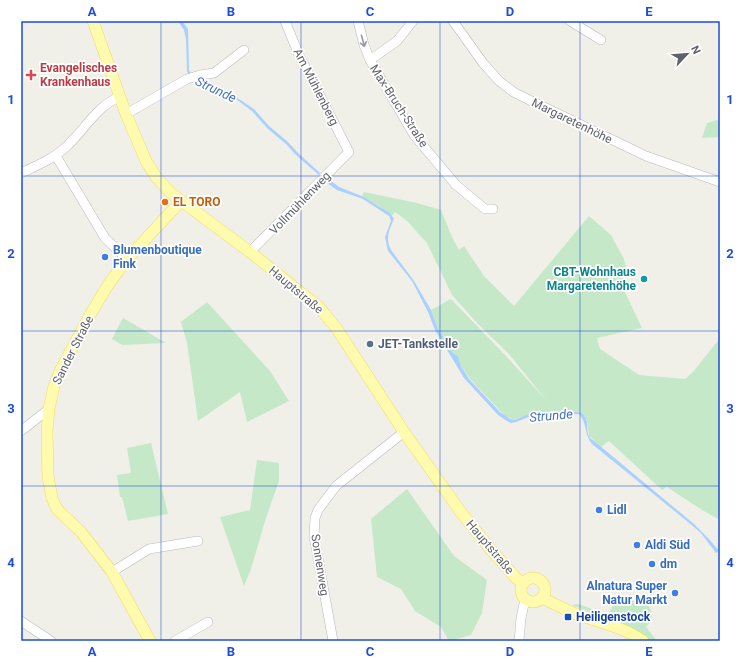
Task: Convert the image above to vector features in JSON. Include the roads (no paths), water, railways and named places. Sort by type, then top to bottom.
[{"type":"main road","name":"Hauptstraße","points":[[93,21],[126,114],[151,170],[165,188],[250,252],[319,307],[337,329],[404,432],[487,545],[523,584]]},
{"type":"main road","name":"Sander Straße","points":[[150,641],[112,572],[81,532],[57,509],[52,498],[48,476],[47,431],[49,409],[54,386],[61,369],[90,315],[108,285],[127,259],[181,201]]},
{"type":"main road","points":[[532,578],[541,580],[545,589],[542,598],[534,602],[525,599],[521,591],[523,584],[527,579],[532,578]]},
{"type":"main road","points":[[542,598],[574,613],[631,633],[643,641]]},
{"type":"street","name":"Am Mühlenberg","points":[[285,21],[299,55],[349,152]]},
{"type":"street","name":"Max-Bruch-Straße","points":[[358,21],[364,45],[370,60],[414,134],[456,185],[485,209],[493,209]]},
{"type":"street","points":[[370,60],[397,41],[413,21]]},
{"type":"street","name":"Margaretenhöhe","points":[[453,21],[483,63],[499,81],[515,93],[646,156],[720,182]]},
{"type":"street","points":[[570,21],[601,40]]},
{"type":"street","points":[[126,114],[187,79],[214,73],[244,50]]},
{"type":"street","points":[[21,173],[56,156],[69,145],[104,104],[119,96]]},
{"type":"street","name":"Vollmühlenweg","points":[[250,252],[349,152]]},
{"type":"street","points":[[56,156],[105,238],[127,259]]},
{"type":"street","points":[[21,431],[49,409]]},
{"type":"street","name":"Sonnenweg","points":[[332,641],[314,536],[315,518],[318,510],[336,486],[404,432]]},
{"type":"street","points":[[112,572],[149,549],[198,541]]},
{"type":"street","points":[[519,641],[521,618],[525,599]]},
{"type":"street","points":[[21,621],[51,641]]},
{"type":"street","points":[[175,641],[208,622]]},
{"type":"water","points":[[178,21],[182,21],[188,29],[189,70],[192,77],[222,88],[254,109],[269,126],[320,173],[319,175],[267,128],[252,111],[229,94],[219,89],[199,84],[190,79],[187,71],[186,39],[184,30]]},
{"type":"water","name":"Strunde","points":[[330,180],[339,187],[364,197],[389,212],[394,219],[388,238],[391,250],[414,281],[431,310],[438,329],[453,353],[458,356],[461,366],[469,379],[500,412],[510,419],[515,420],[529,414],[580,412],[587,421],[588,433],[591,439],[694,524],[719,551],[716,553],[701,533],[592,444],[589,440],[582,417],[579,414],[531,416],[511,423],[498,415],[464,378],[435,330],[428,312],[412,281],[388,251],[385,237],[391,221],[389,216],[363,199],[337,190],[327,183]]},
{"type":"place","name":"Evangelisches Krankenhaus","points":[[31,75]]},
{"type":"place","name":"EL TORO","points":[[165,202]]},
{"type":"place","name":"Blumenboutique Fink","points":[[105,257]]},
{"type":"place","name":"CBT-Wohnhaus Margaretenhöhe","points":[[644,279]]},
{"type":"place","name":"JET-Tankstelle","points":[[370,344]]},
{"type":"place","name":"Lidl","points":[[599,510]]},
{"type":"place","name":"Aldi Süd","points":[[637,545]]},
{"type":"place","name":"dm","points":[[652,564]]},
{"type":"place","name":"Alnatura Super Natur Markt","points":[[675,593]]},
{"type":"place","name":"Heiligenstock","points":[[568,617]]}]
